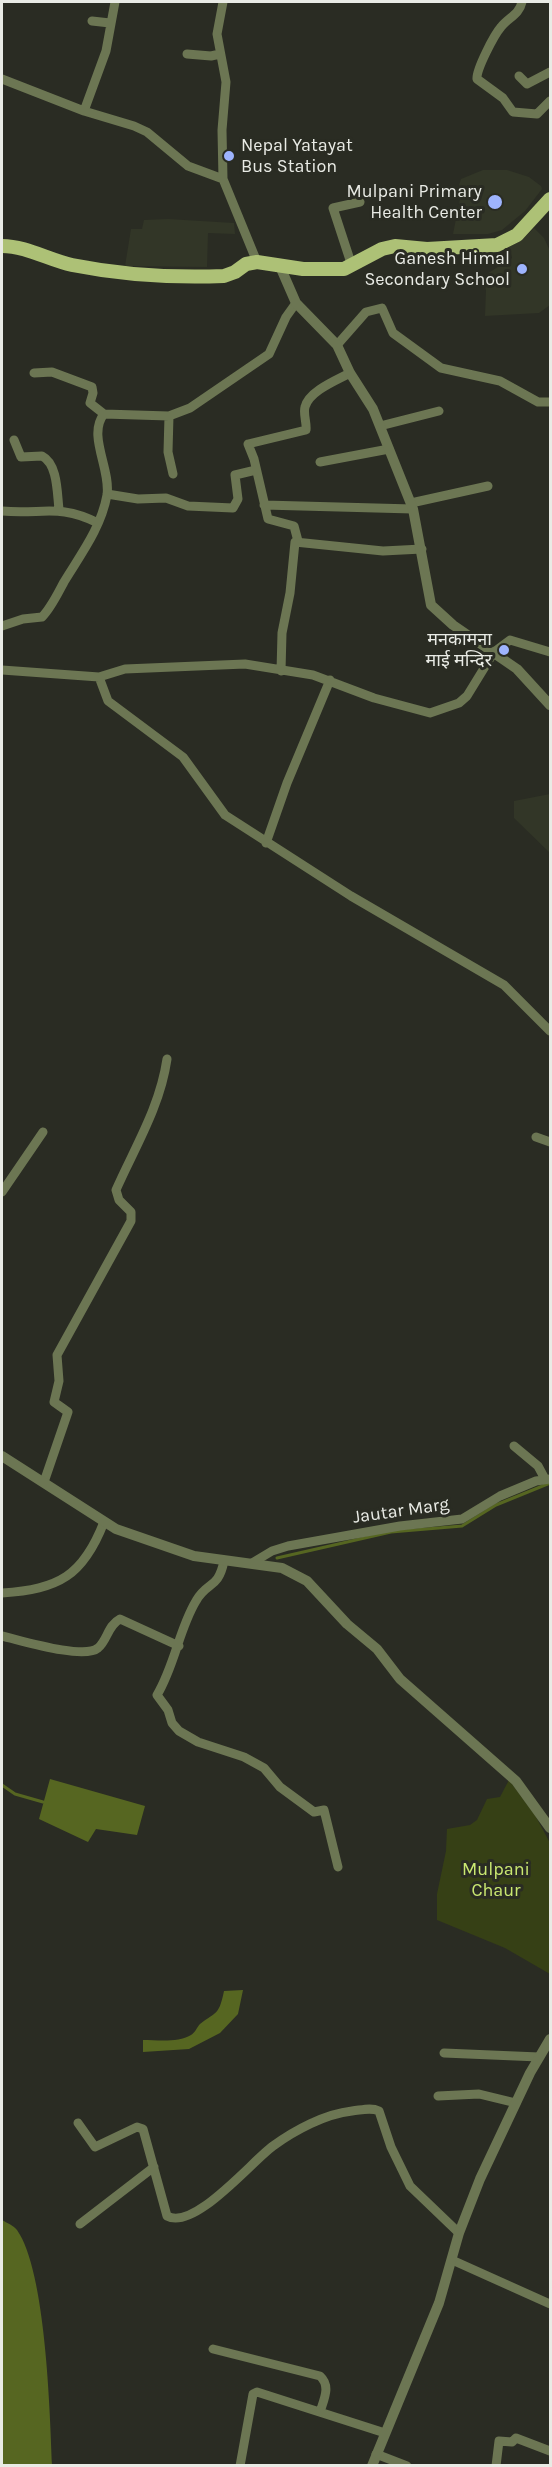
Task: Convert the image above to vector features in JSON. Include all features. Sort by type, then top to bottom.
[{"type":"main road","points":[[2,246],[33,252],[55,261],[129,274],[224,276],[246,264],[257,262],[315,270],[352,266],[389,247],[427,249],[504,243],[523,230],[550,199]]},
{"type":"street","points":[[84,111],[106,51],[115,2]]},
{"type":"street","points":[[223,2],[217,34],[226,82],[222,130],[223,179],[257,262]]},
{"type":"street","points":[[522,2],[519,11],[500,28],[494,38],[478,71],[477,79],[502,98],[513,112],[537,114],[550,101]]},
{"type":"street","points":[[92,21],[110,23]]},
{"type":"street","points":[[188,54],[202,57],[220,54]]},
{"type":"street","points":[[519,76],[527,84],[550,72]]},
{"type":"street","points":[[2,78],[84,111],[147,132],[188,166],[223,179]]},
{"type":"street","points":[[352,266],[333,208],[360,202]]},
{"type":"street","points":[[279,264],[296,303],[337,345],[380,426],[412,506],[431,605],[453,625],[518,669],[550,705]]},
{"type":"street","points":[[34,373],[52,372],[92,387],[90,403],[104,414],[169,416],[207,398],[250,364],[269,354],[286,317],[296,303]]},
{"type":"street","points":[[337,345],[366,312],[382,308],[393,333],[441,368],[500,381],[534,400],[550,402]]},
{"type":"street","points":[[298,541],[294,526],[268,519],[248,444],[306,430],[305,407],[308,402],[324,387],[350,373]]},
{"type":"street","points":[[380,426],[439,411]]},
{"type":"street","points":[[2,626],[45,614],[89,545],[107,494],[107,473],[98,434],[100,419],[104,414]]},
{"type":"street","points":[[169,416],[168,452],[173,474]]},
{"type":"street","points":[[14,440],[21,457],[42,456],[49,462],[55,479],[59,509]]},
{"type":"street","points":[[320,462],[389,449]]},
{"type":"street","points":[[107,494],[138,499],[166,498],[188,506],[233,508],[238,498],[234,477],[256,470]]},
{"type":"street","points":[[264,505],[412,506],[488,486]]},
{"type":"street","points":[[2,511],[29,512],[59,509],[76,512],[98,523]]},
{"type":"street","points":[[298,541],[383,551],[422,549]]},
{"type":"street","points":[[282,671],[282,633],[290,593],[292,554],[295,542],[298,541]]},
{"type":"street","points":[[2,670],[99,677],[125,669],[245,664],[313,675],[374,698],[430,713],[459,703],[467,696],[494,652],[510,640],[550,652]]},
{"type":"street","points":[[99,677],[108,701],[183,757],[225,815],[266,843],[504,985],[550,1031]]},
{"type":"street","points":[[266,843],[290,774],[330,680]]},
{"type":"street","points":[[44,1482],[68,1412],[54,1402],[60,1381],[57,1354],[131,1221],[131,1212],[119,1200],[116,1190],[148,1123],[164,1081],[167,1059]]},
{"type":"street","points":[[2,1192],[43,1132]]},
{"type":"street","points":[[536,1137],[550,1142]]},
{"type":"street","points":[[514,1446],[538,1466],[548,1479]]},
{"type":"street","points":[[2,1456],[104,1522],[171,1550],[224,1561],[282,1568],[307,1581],[347,1624],[376,1649],[400,1679],[516,1781],[550,1828]]},
{"type":"street","name":"Jautar Marg","points":[[252,1563],[272,1551],[288,1546],[389,1527],[462,1519],[500,1496],[548,1479]]},
{"type":"street","points":[[2,1593],[38,1588],[75,1572],[85,1562],[104,1522]]},
{"type":"street","points":[[224,1561],[221,1577],[195,1602],[169,1676],[157,1695],[168,1710],[171,1723],[198,1742],[244,1757],[264,1768],[280,1787],[314,1812],[324,1810],[338,1867]]},
{"type":"street","points":[[2,1636],[38,1646],[90,1652],[100,1646],[115,1622],[120,1619],[179,1646]]},
{"type":"street","points":[[372,2466],[439,2302],[459,2233],[480,2179],[550,2039]]},
{"type":"street","points":[[444,2053],[539,2057]]},
{"type":"street","points":[[438,2096],[479,2094],[516,2103]]},
{"type":"street","points":[[78,2123],[95,2147],[130,2129],[137,2127],[143,2129],[167,2216],[173,2220],[183,2219],[203,2208],[273,2146],[306,2126],[339,2113],[374,2108],[379,2111],[391,2147],[410,2186],[459,2233]]},
{"type":"street","points":[[80,2223],[154,2167]]},
{"type":"street","points":[[452,2260],[550,2304]]},
{"type":"street","points":[[213,2349],[320,2376],[326,2381],[327,2387],[320,2412]]},
{"type":"street","points":[[240,2466],[253,2394],[257,2392],[384,2433]]},
{"type":"street","points":[[496,2466],[499,2441],[512,2442],[516,2438],[550,2451]]},
{"type":"street","points":[[376,2454],[407,2466]]},
{"type":"shaded area","name":"Mulpani Primary Health Center","points":[[483,170],[507,170],[529,177],[542,189],[525,211],[502,230],[488,234],[453,234],[461,194],[459,185],[461,179]]},
{"type":"shaded area","points":[[144,220],[234,223],[235,234],[208,233],[207,267],[125,266],[131,229],[142,229]]},
{"type":"shaded area","name":"Ganesh Himal Secondary School","points":[[534,228],[544,238],[550,251],[550,305],[539,313],[485,316],[486,290],[482,277],[512,258],[509,247],[523,239]]},
{"type":"shaded area","points":[[550,794],[550,853],[514,818],[514,801]]},
{"type":"shaded area","points":[[50,1779],[145,1806],[137,1835],[96,1829],[88,1842],[39,1819]]},
{"type":"shaded area","points":[[243,1990],[238,2014],[220,2033],[189,2049],[143,2052],[143,2040],[174,2040],[191,2035],[200,2024],[216,2012],[221,2004],[224,1991]]},
{"type":"shaded area","points":[[2,2220],[17,2230],[27,2250],[34,2277],[45,2343],[52,2465],[2,2465]]},
{"type":"green space","name":"Mulpani Chaur","points":[[509,1780],[535,1815],[550,1843],[550,1974],[505,1948],[437,1920],[437,1894],[446,1851],[447,1829],[470,1825],[477,1820],[487,1799],[500,1797]]},
{"type":"waterway","points":[[277,1558],[391,1532],[462,1526],[496,1505],[550,1483]]},
{"type":"waterway","points":[[2,1785],[15,1794],[43,1802]]},
{"type":"place","name":"Nepal Yatayat Bus Station","points":[[229,156]]},
{"type":"place","name":"Mulpani Primary Health Center","points":[[495,202]]},
{"type":"place","name":"Ganesh Himal Secondary School","points":[[522,269]]},
{"type":"place","name":"मनकामना माई मन्दिर","points":[[504,650]]}]
